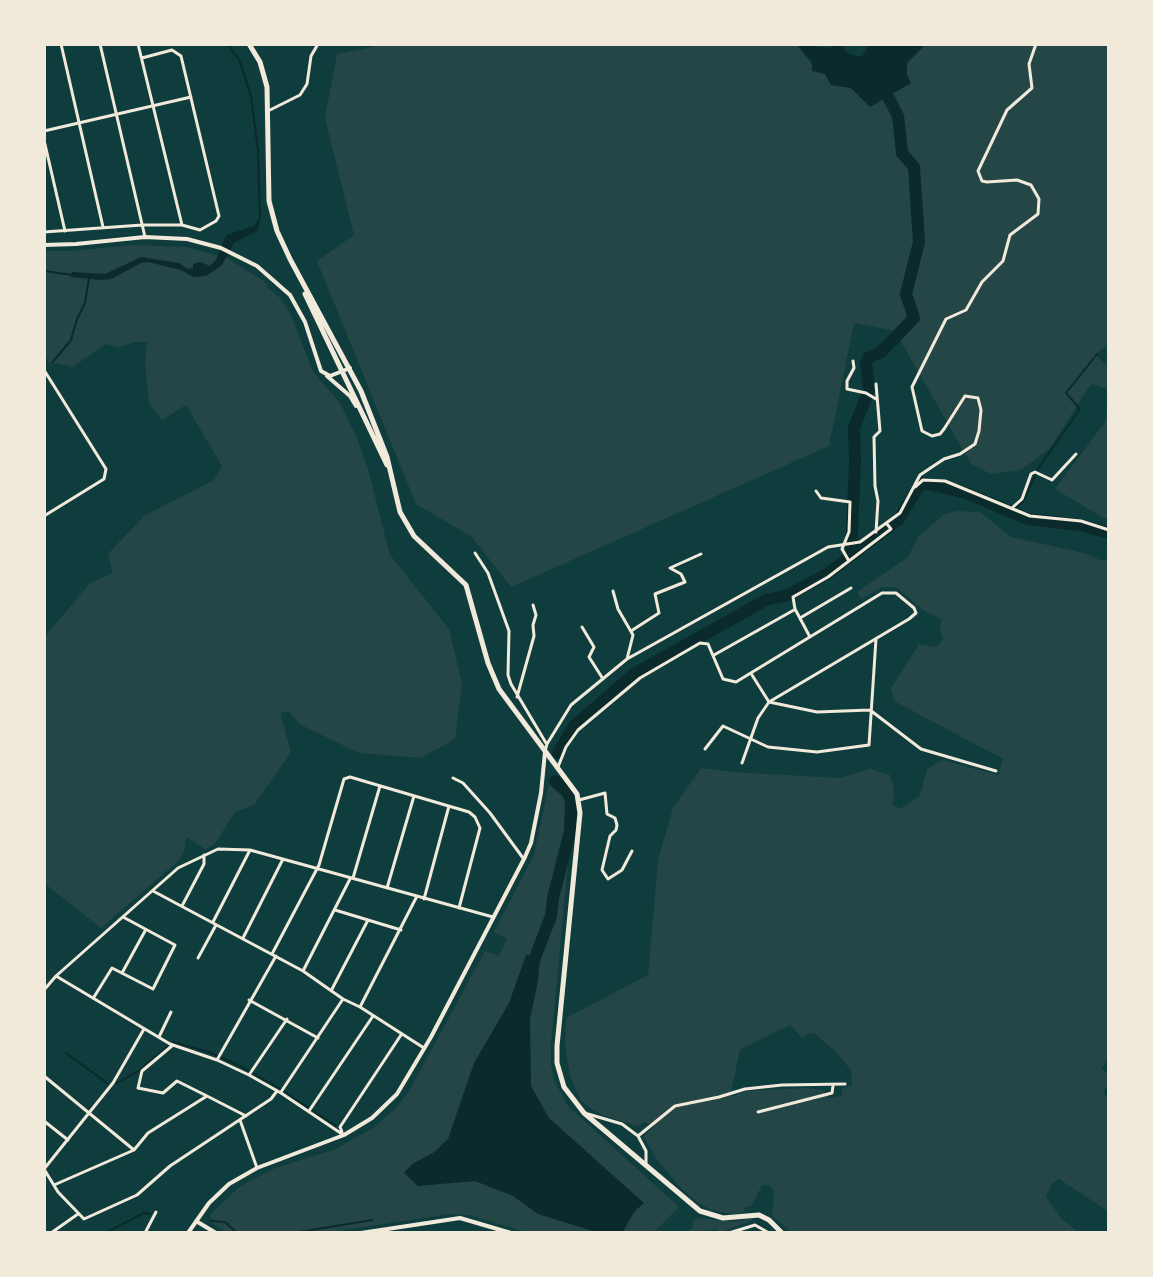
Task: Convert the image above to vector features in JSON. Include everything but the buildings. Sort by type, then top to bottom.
[{"type":"main road","points":[[249,44],[264,75],[268,111],[269,201],[277,231],[391,475]]},
{"type":"main road","points":[[290,259],[350,368],[387,457],[400,512],[406,524],[425,547],[466,585],[495,681],[507,703],[573,787],[579,800],[557,1046],[557,1063],[564,1087],[584,1113],[692,1205],[706,1214],[723,1218],[759,1215],[782,1233]]},
{"type":"street","points":[[61,44],[103,227]]},
{"type":"street","points":[[100,44],[145,237]]},
{"type":"street","points":[[138,44],[182,225]]},
{"type":"street","points":[[268,111],[300,95],[307,84],[311,56],[318,44]]},
{"type":"street","points":[[188,1233],[219,1193],[257,1168],[344,1135],[384,1107],[408,1078],[524,859],[537,815],[547,744],[571,705],[627,659],[828,547],[848,545],[867,538],[900,513],[920,475],[944,459],[970,449],[978,438],[981,410],[978,398],[965,396],[940,434],[926,435],[921,427],[912,387],[946,319],[966,310],[982,282],[1003,261],[1010,235],[1038,214],[1039,199],[1031,185],[1017,180],[982,181],[978,171],[1007,110],[1032,88],[1029,64],[1036,44]]},
{"type":"street","points":[[142,58],[172,50],[181,56],[219,216],[200,230],[196,240]]},
{"type":"street","points":[[44,131],[191,97]]},
{"type":"street","points":[[44,140],[65,231]]},
{"type":"street","points":[[44,232],[142,225],[182,225],[200,230]]},
{"type":"street","points":[[44,245],[145,237],[196,240],[229,251],[257,266],[290,295],[308,330],[317,364],[350,396],[372,432]]},
{"type":"street","points":[[853,361],[854,368],[847,381],[847,389],[868,394],[877,401]]},
{"type":"street","points":[[326,375],[350,368]]},
{"type":"street","points":[[44,370],[106,469],[104,479],[44,516]]},
{"type":"street","points":[[876,384],[880,431],[874,437],[878,501],[875,532],[879,538]]},
{"type":"street","points":[[1012,508],[1022,499],[1031,474],[1036,472],[1052,480],[1076,454]]},
{"type":"street","points":[[912,489],[923,480],[945,481],[1030,516],[1081,521],[1109,530]]},
{"type":"street","points":[[816,491],[821,498],[850,502],[846,556],[849,561]]},
{"type":"street","points":[[810,637],[795,609],[793,597],[891,529],[887,524]]},
{"type":"street","points":[[867,538],[871,544]]},
{"type":"street","points":[[475,553],[488,573],[509,631],[508,675],[517,697],[547,744]]},
{"type":"street","points":[[631,631],[659,613],[655,594],[685,582],[681,574],[670,568],[701,554]]},
{"type":"street","points":[[800,618],[851,588]]},
{"type":"street","points":[[613,591],[633,640],[627,659]]},
{"type":"street","points":[[558,767],[566,747],[578,730],[640,678],[700,643],[708,644],[723,679],[736,682],[882,593],[896,593],[914,608],[916,613],[876,639],[769,702],[758,718],[742,763]]},
{"type":"street","points":[[517,697],[534,636],[536,615],[533,605]]},
{"type":"street","points":[[714,655],[795,609]]},
{"type":"street","points":[[582,627],[594,647],[589,657],[603,679]]},
{"type":"street","points":[[705,749],[723,726],[768,747],[817,752],[869,745],[876,639]]},
{"type":"street","points":[[752,674],[769,702],[817,712],[870,710],[921,749],[996,771]]},
{"type":"street","points":[[218,1058],[319,865],[344,779],[350,777],[469,812],[479,822],[459,908]]},
{"type":"street","points":[[453,778],[463,783],[490,813],[524,859]]},
{"type":"street","points":[[303,971],[351,879],[380,786]]},
{"type":"street","points":[[579,800],[605,793],[607,814],[615,818],[617,825],[607,847],[602,870],[608,879],[617,876],[632,851]]},
{"type":"street","points":[[387,889],[414,796]]},
{"type":"street","points":[[424,899],[449,806]]},
{"type":"street","points":[[44,990],[178,868],[218,849],[250,850],[493,917]]},
{"type":"street","points":[[198,958],[250,850]]},
{"type":"street","points":[[182,906],[204,864],[204,855]]},
{"type":"street","points":[[242,938],[283,859]]},
{"type":"street","points":[[153,891],[303,971],[424,1048]]},
{"type":"street","points":[[360,1007],[416,898]]},
{"type":"street","points":[[335,910],[401,930]]},
{"type":"street","points":[[94,999],[112,968],[153,989],[175,945],[123,917]]},
{"type":"street","points":[[331,991],[368,920]]},
{"type":"street","points":[[122,973],[145,929]]},
{"type":"street","points":[[56,976],[173,1045],[218,1058],[250,1073],[310,1109],[344,1135]]},
{"type":"street","points":[[144,1029],[113,1083],[44,1169],[84,1219],[147,1188],[170,1166],[281,1091],[343,999]]},
{"type":"street","points":[[249,1000],[318,1038]]},
{"type":"street","points":[[159,1037],[171,1012]]},
{"type":"street","points":[[310,1109],[373,1016]]},
{"type":"street","points":[[250,1073],[287,1019]]},
{"type":"street","points":[[344,1135],[340,1127],[401,1035]]},
{"type":"street","points":[[173,1045],[142,1071],[138,1088],[163,1093],[177,1081],[246,1116]]},
{"type":"street","points":[[44,1076],[134,1150]]},
{"type":"street","points":[[638,1136],[675,1106],[745,1089],[845,1084]]},
{"type":"street","points":[[758,1112],[832,1093],[833,1086]]},
{"type":"street","points":[[54,1185],[134,1150],[148,1133],[207,1096]]},
{"type":"street","points":[[584,1113],[622,1124],[638,1136],[646,1151],[646,1167]]},
{"type":"street","points":[[240,1120],[257,1168]]},
{"type":"street","points":[[44,1121],[68,1140]]},
{"type":"street","points":[[145,1233],[156,1212]]},
{"type":"street","points":[[51,1233],[78,1214]]},
{"type":"street","points":[[361,1233],[460,1218],[511,1233]]},
{"type":"street","points":[[196,1221],[216,1233]]},
{"type":"street","points":[[729,1233],[755,1225],[769,1233]]},
{"type":"shaded area","points":[[387,44],[796,44],[813,66],[825,74],[831,85],[851,88],[859,94],[907,75],[907,63],[926,44],[1109,44],[1109,344],[1095,355],[1109,368],[1109,389],[1091,384],[1049,449],[1021,470],[991,474],[971,464],[895,331],[854,323],[829,446],[511,587],[472,537],[416,504],[317,261],[354,235],[325,118],[337,54]]},
{"type":"shaded area","points":[[796,44],[828,48],[841,45],[848,53],[860,57],[869,44],[926,44],[907,63],[911,83],[870,107],[851,88],[831,85],[825,74],[812,71],[812,62]]},
{"type":"shaded area","points":[[262,213],[257,231],[234,243],[222,265],[206,276],[193,277],[181,270],[148,262],[111,279],[71,277],[72,272],[105,274],[141,257],[179,263],[188,269],[200,262],[210,266],[216,260],[226,235],[254,226]]},
{"type":"shaded area","points":[[133,245],[186,247],[229,259],[268,284],[267,287],[280,298],[291,315],[313,372],[340,403],[356,436],[368,469],[390,555],[449,629],[462,684],[455,739],[421,758],[359,753],[301,725],[288,711],[280,713],[291,752],[254,805],[235,812],[214,845],[205,849],[186,837],[184,851],[178,861],[101,928],[44,883],[44,638],[90,583],[113,573],[108,554],[144,516],[214,480],[222,466],[186,405],[162,420],[149,403],[145,363],[147,342],[120,347],[105,344],[73,367],[57,363],[51,365],[44,354],[44,251]]},
{"type":"shaded area","points":[[1109,394],[1109,519],[1055,489],[1105,422]]},
{"type":"shaded area","points":[[980,512],[1011,537],[1084,553],[1102,561],[1109,558],[1109,1056],[1102,1069],[1109,1075],[1103,1092],[1109,1102],[1109,1212],[1059,1179],[1052,1184],[1046,1197],[1061,1218],[1079,1233],[793,1233],[772,1216],[774,1191],[770,1186],[762,1185],[752,1205],[744,1208],[744,1212],[732,1214],[711,1210],[681,1188],[658,1161],[643,1137],[654,1126],[645,1122],[637,1126],[600,1114],[581,1101],[570,1076],[565,1047],[566,1018],[648,975],[658,860],[673,808],[701,768],[839,778],[870,769],[890,775],[894,789],[893,805],[900,809],[920,796],[927,769],[942,760],[998,775],[1003,759],[894,701],[891,688],[919,644],[937,647],[943,639],[941,619],[923,610],[896,587],[882,587],[862,599],[857,592],[908,557],[918,537],[944,514]],"holes":[[[790,1025],[802,1038],[809,1033],[815,1034],[851,1070],[852,1085],[842,1089],[842,1096],[829,1098],[823,1090],[805,1088],[747,1091],[730,1097],[740,1050]]]},
{"type":"shaded area","points":[[555,777],[569,787],[576,809],[570,842],[551,1044],[554,1080],[568,1106],[679,1207],[653,1233],[529,1233],[469,1215],[450,1214],[323,1233],[228,1233],[212,1224],[210,1215],[239,1187],[273,1169],[336,1149],[373,1128],[395,1109],[409,1091],[485,951],[499,956],[507,939],[494,932],[534,855],[550,779]]},
{"type":"shaded area","points":[[526,955],[540,957],[530,1019],[531,1086],[549,1118],[644,1203],[635,1211],[622,1233],[599,1233],[538,1214],[513,1196],[475,1181],[418,1186],[404,1173],[448,1139],[474,1063],[509,1003]]},
{"type":"shaded area","points":[[750,1218],[754,1220],[721,1232],[716,1229],[688,1233],[693,1220],[735,1222]]},
{"type":"waterway","points":[[227,44],[239,59],[251,96],[258,151],[260,216]]},
{"type":"waterway","points":[[851,555],[854,428],[869,390],[866,363],[914,318],[906,294],[919,242],[914,167],[902,153],[898,116],[883,87]]},
{"type":"waterway","points":[[44,271],[73,275]]},
{"type":"waterway","points":[[52,363],[71,340],[85,303],[89,278]]},
{"type":"waterway","points":[[1017,507],[1023,502],[1038,469],[1080,409],[1066,393],[1097,354]]},
{"type":"waterway","points":[[558,753],[574,726],[634,674],[766,600],[788,595],[827,574],[899,519],[924,483],[966,493],[1028,519],[1080,525],[1109,533]]},
{"type":"waterway","points":[[531,968],[551,916],[570,831],[571,802],[568,793],[555,781]]},
{"type":"waterway","points":[[173,1042],[209,1052],[242,1067],[336,1126]]},
{"type":"waterway","points":[[117,1083],[140,1070],[167,1047]]},
{"type":"waterway","points":[[66,1053],[107,1083]]},
{"type":"waterway","points":[[105,1233],[144,1213],[150,1214]]},
{"type":"waterway","points":[[293,1233],[372,1220]]},
{"type":"waterway","points":[[211,1221],[225,1222],[237,1233]]}]
